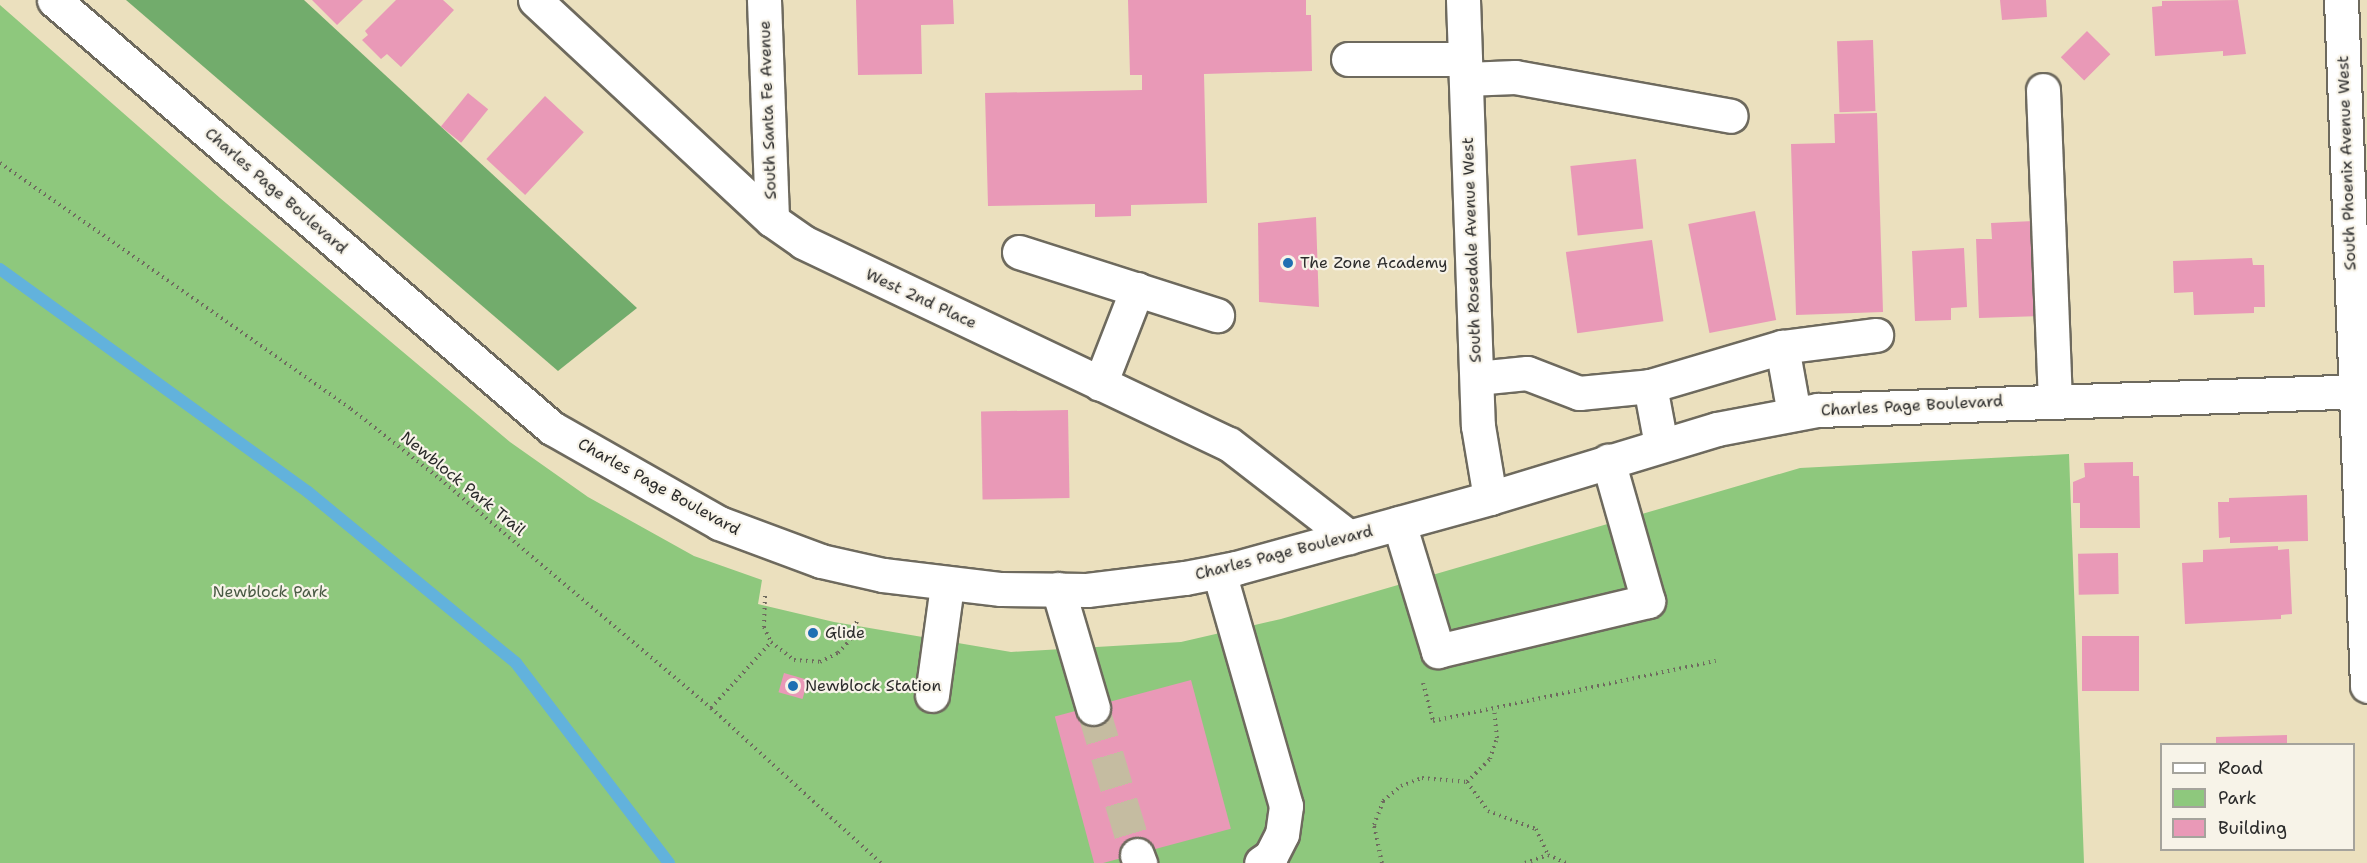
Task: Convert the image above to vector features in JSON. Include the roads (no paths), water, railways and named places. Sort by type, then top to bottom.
[{"type":"main road","name":"Charles Page Boulevard","points":[[54,0],[552,428],[719,523],[759,539],[821,561],[947,585],[1058,589],[1129,587],[1219,572],[1490,498],[1661,445],[1794,414],[1872,405],[2362,391]]},
{"type":"main road","name":"West 2nd Place","points":[[535,0],[772,220],[832,258],[1229,444],[1349,537]]},
{"type":"main road","name":"South Santa Fe Avenue","points":[[764,0],[772,220]]},
{"type":"main road","name":"South Rosedale Avenue West","points":[[1463,0],[1478,426],[1490,498]]},
{"type":"main road","name":"South Phoenix Avenue West","points":[[2341,0],[2362,391],[2367,686]]},
{"type":"main road","points":[[1348,59],[1465,69],[1731,116]]},
{"type":"main road","points":[[2043,90],[2055,399]]},
{"type":"main road","points":[[1019,252],[1217,315]]},
{"type":"main road","points":[[1100,384],[1137,289]]},
{"type":"main road","points":[[1477,378],[1527,373],[1579,393],[1650,386],[1782,346],[1876,335]]},
{"type":"main road","points":[[1782,346],[1794,414]]},
{"type":"main road","points":[[1650,386],[1661,445]]},
{"type":"main road","points":[[1400,523],[1438,651],[1648,602],[1608,461]]},
{"type":"main road","points":[[1219,572],[1286,806],[1282,834],[1271,856],[1261,863]]},
{"type":"main road","points":[[932,695],[947,585]]},
{"type":"main road","points":[[1058,589],[1093,708]]},
{"type":"waterway","points":[[0,269],[308,492],[516,663],[669,863]]},
{"type":"tunnel","points":[[1093,708],[1137,855]]},
{"type":"place","name":"The Zone Academy","points":[[1288,263]]},
{"type":"place","name":"Glide","points":[[813,633]]},
{"type":"place","name":"Newblock Station","points":[[793,686]]},
{"type":"park label","name":"Newblock Park","points":[[270,592]]}]
